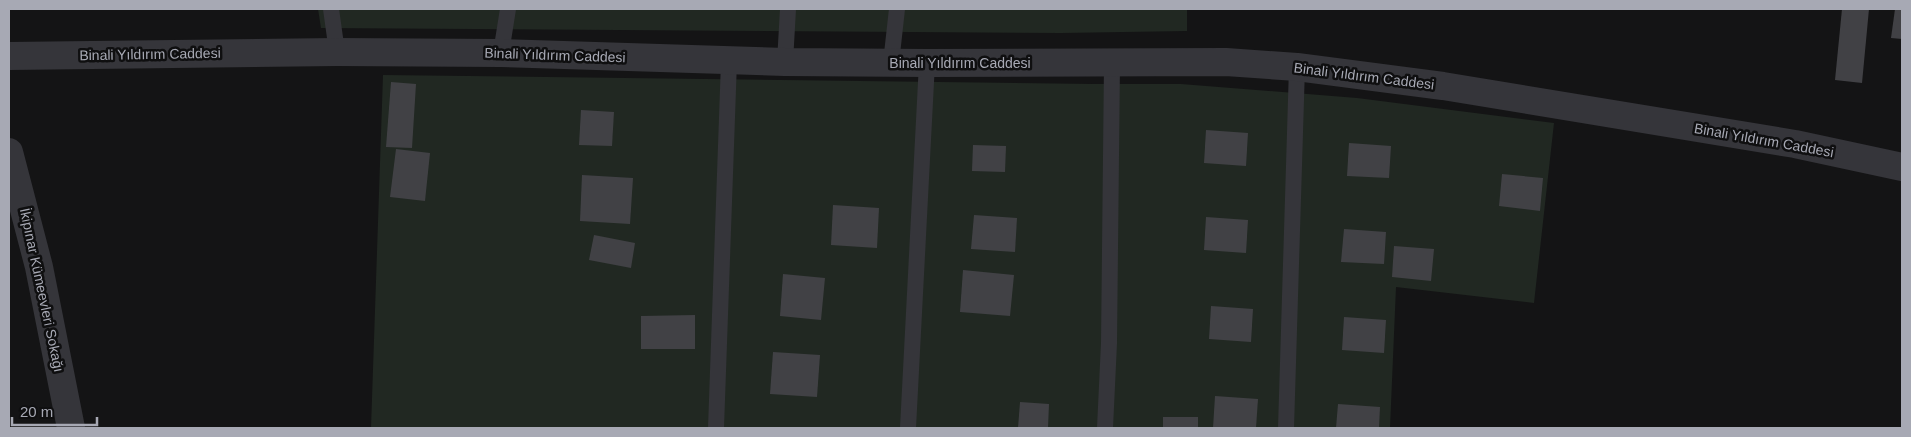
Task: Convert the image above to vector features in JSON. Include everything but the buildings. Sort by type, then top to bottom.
[{"type":"street","name":"Binali Yıldırım Caddesi","points":[[9,56],[338,52],[501,53],[785,62],[1226,62],[1296,66],[1443,86],[1785,142],[1902,167]]},
{"type":"street","name":"İkipınar Kümeevleri Sokağı","points":[[9,152],[39,267],[71,428]]},
{"type":"lane","points":[[331,9],[338,52]]},
{"type":"lane","points":[[501,53],[508,9]]},
{"type":"lane","points":[[785,62],[788,9]]},
{"type":"lane","points":[[891,62],[898,9]]},
{"type":"lane","points":[[716,428],[729,61]]},
{"type":"lane","points":[[908,428],[927,63]]},
{"type":"lane","points":[[1104,428],[1109,344],[1112,63]]},
{"type":"lane","points":[[1286,428],[1296,66]]},
{"type":"shaded area","points":[[318,9],[1187,9],[1187,31],[1061,33],[321,28]]},
{"type":"shaded area","points":[[383,75],[1181,84],[1357,98],[1554,123],[1534,303],[1396,287],[1390,428],[371,428]]}]
